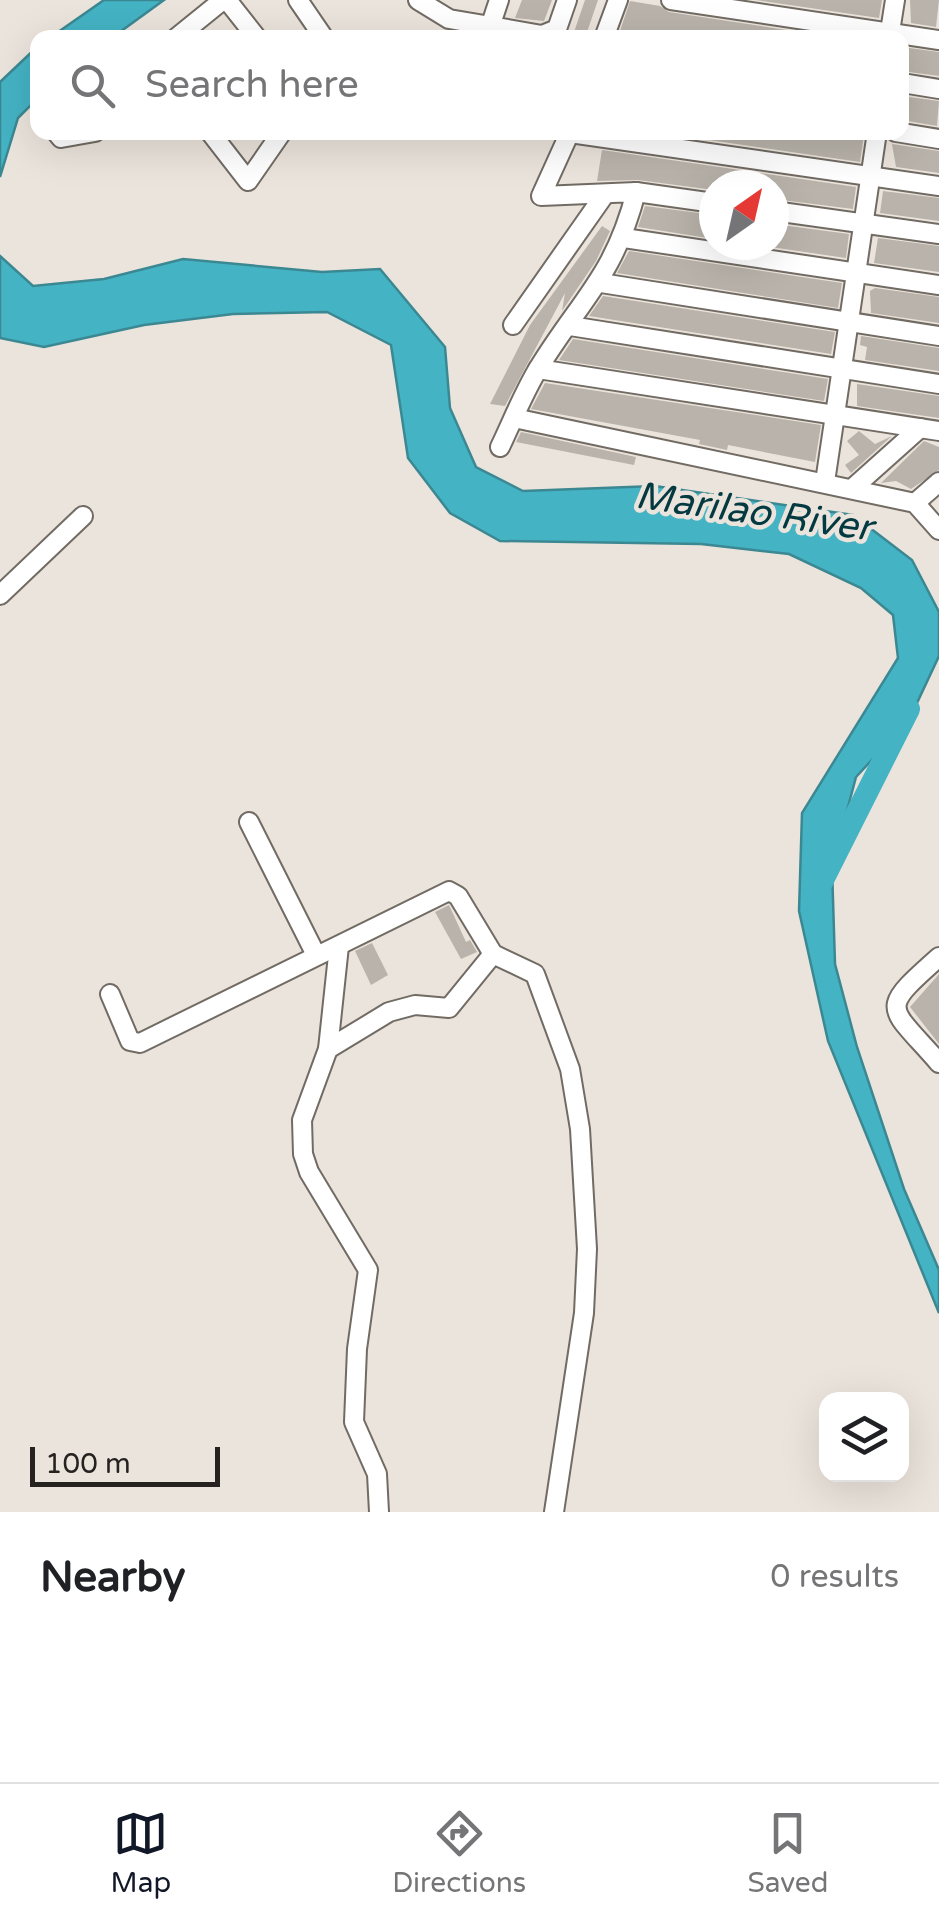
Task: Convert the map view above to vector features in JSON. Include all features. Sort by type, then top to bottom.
[{"type":"street","points":[[191,30],[225,0],[249,30]]},
{"type":"street","points":[[298,0],[319,30]]},
{"type":"street","points":[[490,27],[500,0]]},
{"type":"street","points":[[554,30],[567,0]]},
{"type":"street","points":[[607,30],[618,0]]},
{"type":"street","points":[[671,0],[853,30]]},
{"type":"street","points":[[890,30],[895,0]]},
{"type":"street","points":[[429,3],[449,19],[517,30]]},
{"type":"street","points":[[909,38],[939,40]]},
{"type":"street","points":[[909,84],[939,89]]},
{"type":"street","points":[[909,134],[939,139]]},
{"type":"street","points":[[216,140],[248,182],[273,140]]},
{"type":"street","points":[[567,140],[540,196],[636,192],[699,201]]},
{"type":"street","points":[[620,140],[939,186]]},
{"type":"street","points":[[825,482],[860,272],[877,140]]},
{"type":"street","points":[[500,447],[538,369],[601,284],[624,238],[636,192]]},
{"type":"street","points":[[512,324],[605,194]]},
{"type":"street","points":[[789,213],[939,234]]},
{"type":"street","points":[[624,238],[939,284]]},
{"type":"street","points":[[601,284],[939,336]]},
{"type":"street","points":[[570,326],[939,384]]},
{"type":"street","points":[[538,369],[930,429]]},
{"type":"street","points":[[514,418],[854,487],[915,503],[939,530]]},
{"type":"street","points":[[854,487],[930,429]]},
{"type":"street","points":[[915,503],[939,482]]},
{"type":"street","points":[[0,595],[83,516]]},
{"type":"street","points":[[250,822],[316,954]]},
{"type":"street","points":[[110,994],[130,1041],[140,1043],[449,891],[458,896],[493,954],[529,969],[540,982],[570,1068],[580,1129],[587,1249],[584,1312],[554,1512]]},
{"type":"street","points":[[339,946],[328,1049],[302,1120],[303,1154],[309,1172],[368,1270],[355,1366],[354,1422],[376,1474],[379,1512]]},
{"type":"street","points":[[328,1049],[389,1012],[415,1005],[448,1008],[493,954]]},
{"type":"street","points":[[939,957],[897,994],[895,1005],[898,1016],[939,1063]]},
{"type":"water","points":[[104,0],[164,0],[123,30],[61,30]]},
{"type":"water","points":[[30,54],[30,106],[18,118],[0,177],[0,82]]},
{"type":"water","points":[[0,256],[33,286],[104,279],[183,259],[322,272],[380,269],[445,347],[450,408],[476,467],[523,491],[655,486],[853,515],[912,560],[939,612],[939,656],[909,720],[856,777],[832,867],[835,964],[857,1047],[904,1189],[939,1270],[939,1313],[828,1041],[799,911],[802,813],[898,658],[893,615],[861,588],[789,554],[701,544],[500,541],[450,513],[408,458],[391,345],[327,312],[233,314],[144,325],[44,347],[0,338]]},
{"type":"building","points":[[522,0],[552,0],[544,21],[515,18]]},
{"type":"building","points":[[585,0],[598,0],[588,30],[575,30]]},
{"type":"building","points":[[756,0],[882,0],[879,18]]},
{"type":"building","points":[[910,0],[939,0],[936,27],[911,23]]},
{"type":"building","points":[[630,1],[660,6],[669,12],[786,30],[620,30]]},
{"type":"building","points":[[909,48],[939,52],[939,76],[909,72]]},
{"type":"building","points":[[909,97],[939,101],[937,126],[909,121]]},
{"type":"building","points":[[709,140],[863,140],[860,162]]},
{"type":"building","points":[[892,144],[939,151],[939,173],[896,167]]},
{"type":"building","points":[[602,150],[739,170],[699,170],[699,188],[638,180],[597,181]]},
{"type":"building","points":[[789,177],[856,187],[853,209],[789,201]]},
{"type":"building","points":[[883,191],[939,198],[939,221],[880,213]]},
{"type":"building","points":[[645,206],[699,213],[699,237],[638,227]]},
{"type":"building","points":[[602,226],[610,231],[596,261],[562,311],[565,293],[505,406],[490,404],[530,325]]},
{"type":"building","points":[[789,226],[849,234],[846,258],[789,250]]},
{"type":"building","points":[[878,238],[939,246],[939,272],[874,263]]},
{"type":"building","points":[[629,251],[842,283],[838,308],[617,273]]},
{"type":"building","points":[[875,288],[939,297],[939,323],[871,313],[870,291]]},
{"type":"building","points":[[603,296],[835,332],[831,354],[589,316]]},
{"type":"building","points":[[861,336],[939,348],[939,371],[865,360],[867,347],[860,345]]},
{"type":"building","points":[[573,339],[828,379],[824,401],[559,360]]},
{"type":"building","points":[[545,383],[821,425],[815,462],[728,445],[727,450],[699,444],[700,440],[531,409]]},
{"type":"building","points":[[857,384],[939,396],[939,418],[857,406]]},
{"type":"building","points":[[859,431],[875,444],[892,436],[851,473],[845,465],[859,455],[847,441]]},
{"type":"building","points":[[521,432],[636,457],[634,465],[516,442]]},
{"type":"building","points":[[924,441],[939,447],[939,470],[911,489],[896,481],[881,483]]},
{"type":"building","points":[[449,905],[466,942],[470,940],[477,952],[461,959],[435,912]]},
{"type":"building","points":[[372,943],[388,975],[371,985],[355,951]]},
{"type":"building","points":[[939,974],[939,1044],[910,1007]]},
{"type":"waterway","name":"Marilao River","points":[[822,882],[909,709]]}]
